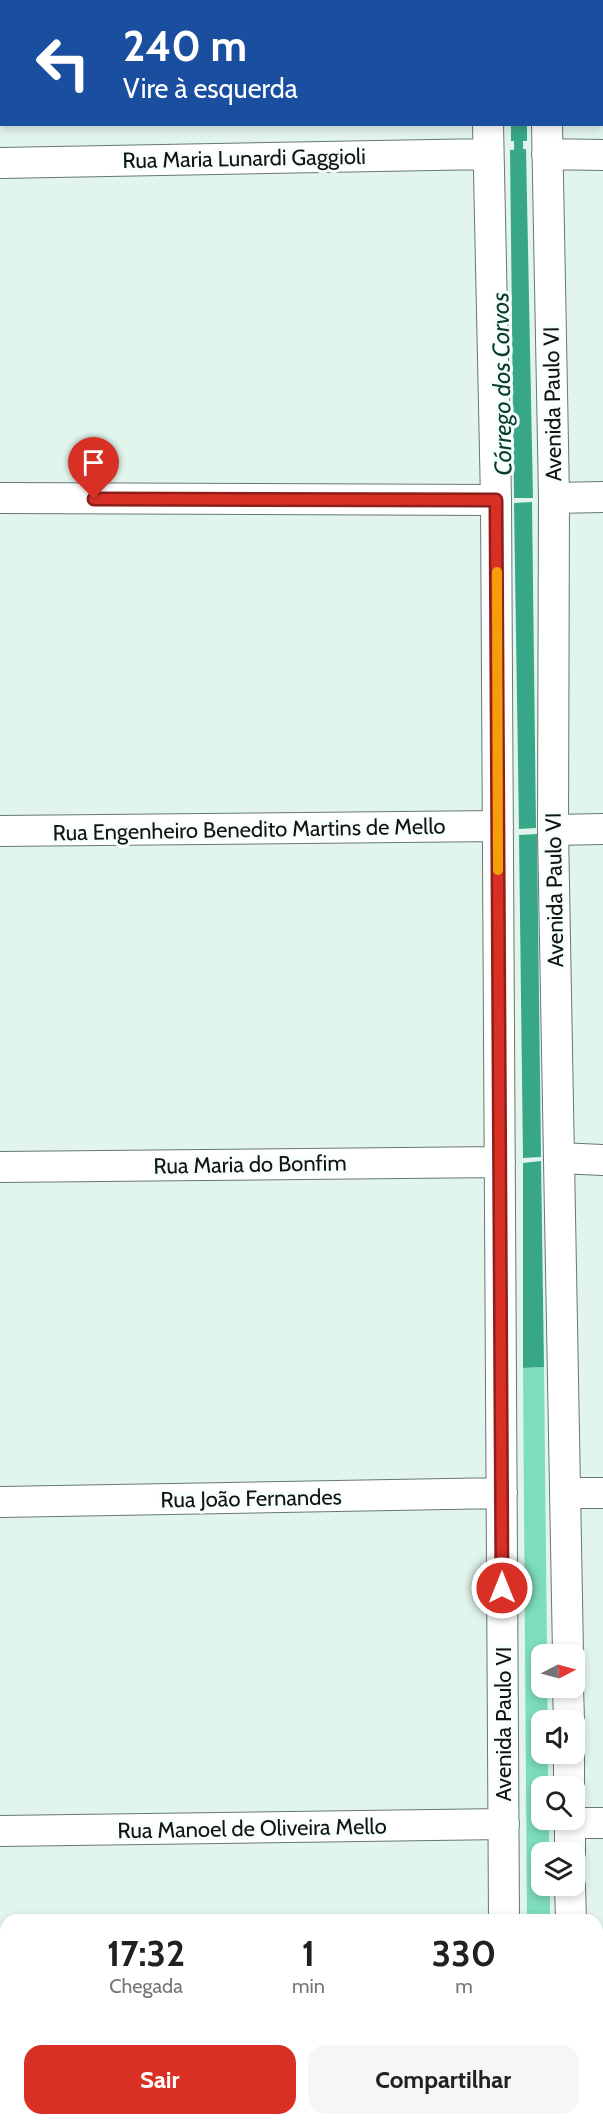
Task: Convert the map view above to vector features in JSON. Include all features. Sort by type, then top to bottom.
[{"type":"street","name":"Avenida Paulo VI","points":[[488,126],[496,500],[504,1914]]},
{"type":"street","name":"Avenida Paulo VI","points":[[547,126],[554,498],[553,830],[568,1644]]},
{"type":"street","name":"Rua Maria Lunardi Gaggioli","points":[[0,163],[488,154]]},
{"type":"street","points":[[547,154],[603,155]]},
{"type":"street","points":[[554,498],[603,496]]},
{"type":"street","points":[[0,498],[496,500]]},
{"type":"street","name":"Rua Engenheiro Benedito Martins de Mello","points":[[0,831],[498,826]]},
{"type":"street","points":[[553,830],[603,829]]},
{"type":"street","points":[[559,1158],[603,1160]]},
{"type":"street","name":"Rua Maria do Bonfim","points":[[0,1167],[500,1162]]},
{"type":"street","name":"Rua João Fernandes","points":[[0,1502],[502,1493]]},
{"type":"street","points":[[566,1493],[603,1493]]},
{"type":"street","points":[[570,1832],[603,1823]]},
{"type":"street","name":"Rua Manoel de Oliveira Mello","points":[[0,1831],[504,1824]]},
{"type":"street","points":[[570,1896],[571,1914]]},
{"type":"shaded area","points":[[511,126],[527,126],[527,141],[511,141]]},
{"type":"shaded area","points":[[526,149],[533,498],[514,498],[510,150]]},
{"type":"shaded area","points":[[532,502],[536,828],[519,829],[514,503]]},
{"type":"shaded area","points":[[537,834],[541,1157],[523,1158],[519,835]]},
{"type":"shaded area","points":[[541,1161],[544,1367],[523,1368],[523,1163]]},
{"type":"shaded area","points":[[544,1367],[547,1644],[531,1644],[531,1698],[547,1698],[548,1710],[531,1710],[531,1764],[548,1764],[548,1776],[531,1776],[531,1830],[549,1830],[549,1842],[531,1842],[531,1896],[550,1896],[550,1914],[527,1914],[523,1368]]},
{"type":"waterway","name":"Córrego dos Corvos","points":[[518,126],[519,161]]},
{"type":"slow traffic","points":[[497,572],[498,870]]},
{"type":"route","points":[[94,499],[496,500],[502,1588]]}]
